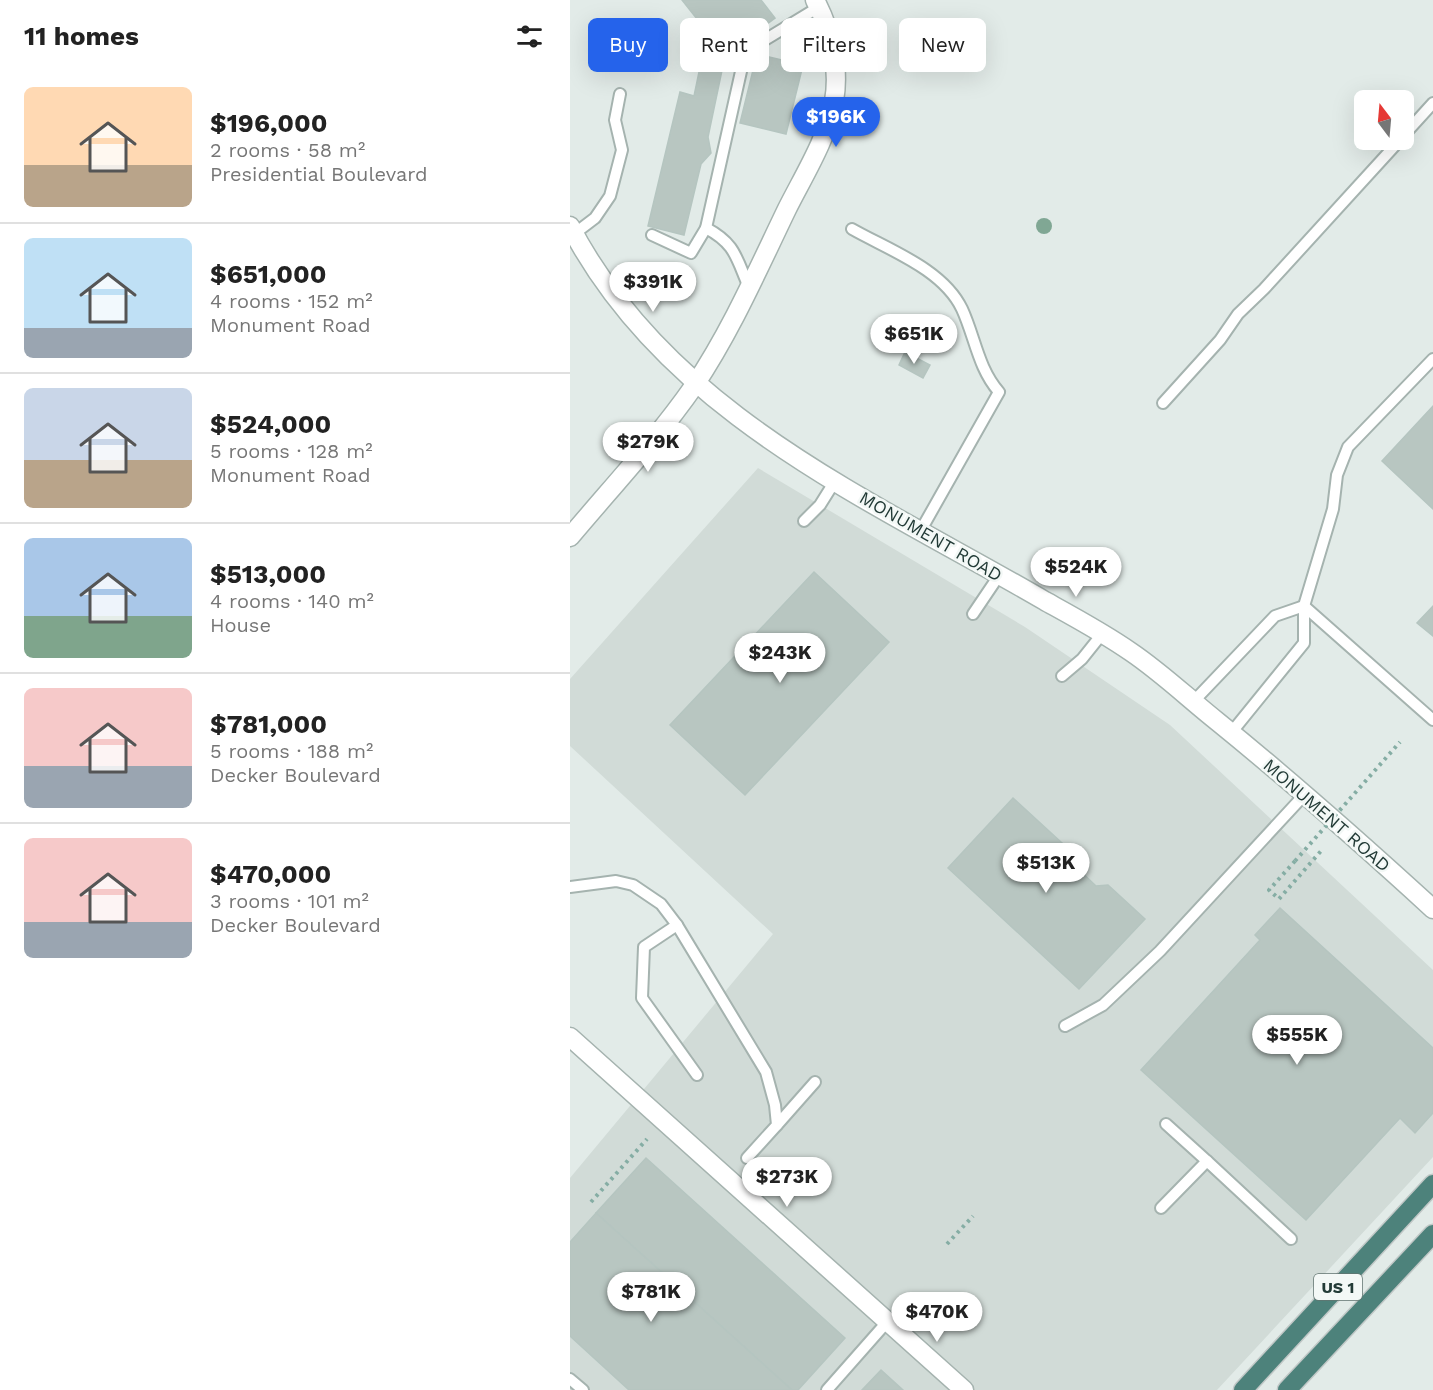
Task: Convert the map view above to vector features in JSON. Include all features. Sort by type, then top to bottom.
[{"type":"highway","name":"US 1","points":[[1243,1390],[1433,1184]]},
{"type":"highway","name":"US 1","points":[[1287,1390],[1433,1234]]},
{"type":"street","points":[[570,537],[659,432],[695,384],[749,287],[817,147],[834,101],[834,59],[817,3]]},
{"type":"street","name":"MONUMENT ROAD","points":[[572,230],[632,316],[663,354],[695,384],[765,438],[835,481],[1102,634],[1149,665],[1306,793],[1433,909]]},
{"type":"street","points":[[570,1037],[964,1390]]},
{"type":"lane","points":[[652,235],[691,253],[705,228],[744,58],[758,44],[817,3]]},
{"type":"lane","points":[[572,230],[595,218],[610,196],[622,150],[615,120],[620,94]]},
{"type":"lane","points":[[1414,124],[1433,104]]},
{"type":"lane","points":[[1163,403],[1220,340],[1238,314],[1264,289],[1391,150]]},
{"type":"lane","points":[[705,228],[724,237],[749,287]]},
{"type":"lane","points":[[852,229],[947,285],[962,308],[986,377],[999,392],[921,530]]},
{"type":"lane","points":[[1231,733],[1304,643],[1304,606],[1333,509],[1337,475],[1348,447],[1433,359]]},
{"type":"lane","points":[[804,521],[820,505],[835,481]]},
{"type":"lane","points":[[973,614],[1000,574]]},
{"type":"lane","points":[[1193,702],[1275,616],[1304,606]]},
{"type":"lane","points":[[1304,606],[1433,720]]},
{"type":"lane","points":[[1062,676],[1082,659],[1102,634]]},
{"type":"lane","points":[[1065,1026],[1103,1005],[1153,958],[1306,793]]},
{"type":"lane","points":[[570,887],[607,882],[633,885],[661,904],[766,1071],[775,1106],[777,1125]]},
{"type":"lane","points":[[676,925],[644,947],[642,998],[697,1075]]},
{"type":"lane","points":[[747,1158],[815,1082]]},
{"type":"lane","points":[[1166,1124],[1291,1239]]},
{"type":"lane","points":[[1161,1208],[1207,1161]]},
{"type":"lane","points":[[827,1390],[887,1322]]},
{"type":"lane","points":[[570,1378],[583,1390]]},
{"type":"path","points":[[1321,851],[1279,899],[1269,890],[1400,742]]},
{"type":"path","points":[[591,1202],[647,1139]]},
{"type":"path","points":[[948,1244],[973,1216]]},
{"type":"shaded area","points":[[758,468],[1025,627],[1170,725],[1433,970],[1433,1157],[1217,1390],[570,1390],[570,1178],[773,934],[570,746],[570,679]]},
{"type":"building","points":[[682,0],[761,0],[775,18],[769,23],[769,18],[696,18]]},
{"type":"building","points":[[769,57],[781,60],[781,72],[801,72],[786,134],[740,123],[753,72],[769,72]]},
{"type":"building","points":[[699,72],[722,72],[708,137],[711,153],[701,164],[684,235],[648,226],[680,92],[694,96]]},
{"type":"building","points":[[905,352],[930,365],[923,378],[899,365]]},
{"type":"building","points":[[1433,406],[1433,509],[1382,461]]},
{"type":"building","points":[[814,572],[889,642],[745,795],[670,725]]},
{"type":"building","points":[[1433,606],[1433,636],[1417,623]]},
{"type":"building","points":[[1013,798],[1073,853],[1074,865],[1096,886],[1108,885],[1145,919],[1079,989],[948,868]]},
{"type":"building","points":[[1280,908],[1433,1048],[1433,1113],[1415,1133],[1400,1118],[1306,1220],[1141,1070],[1260,940],[1255,935]]},
{"type":"building","points":[[646,1158],[845,1338],[798,1390],[792,1390],[596,1213]]},
{"type":"building","points":[[596,1213],[792,1390],[629,1390],[570,1336],[570,1242]]},
{"type":"building","points":[[881,1370],[903,1390],[862,1390]]}]
